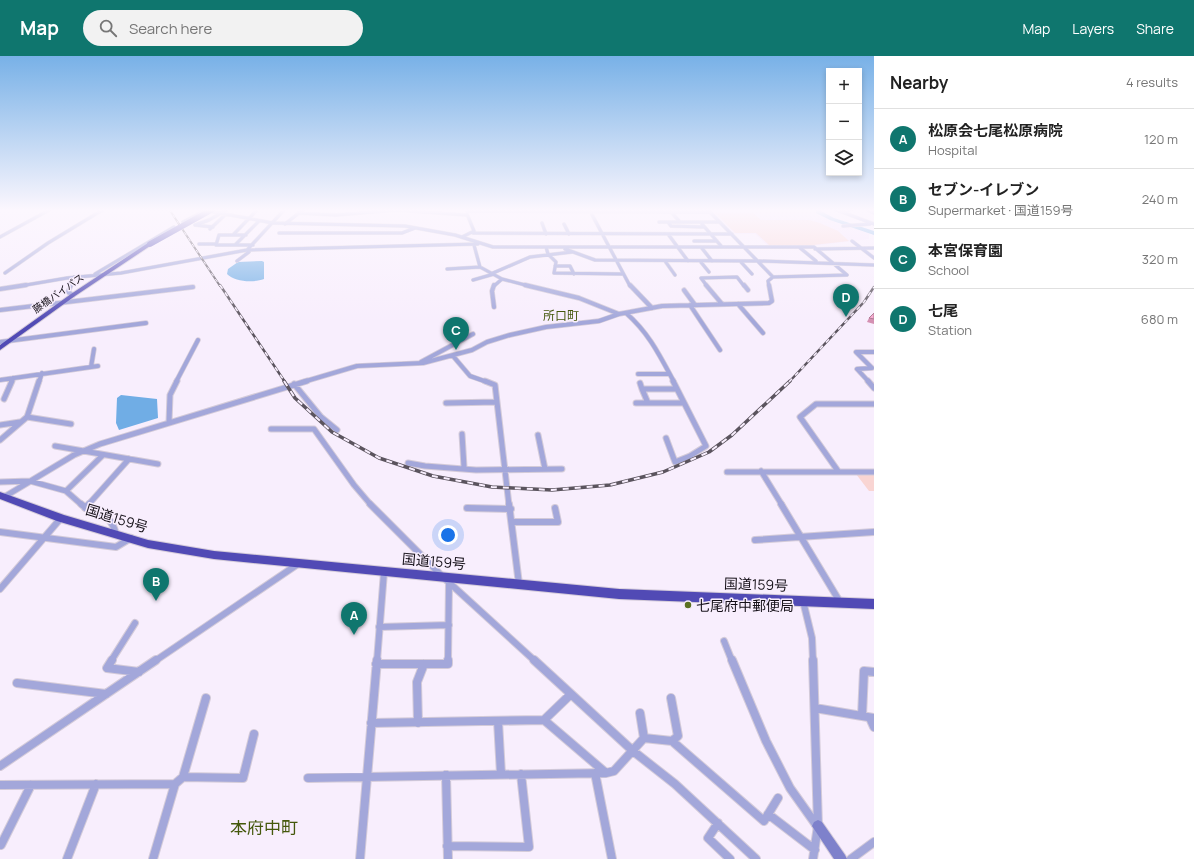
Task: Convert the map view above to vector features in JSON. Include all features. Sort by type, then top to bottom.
[{"type":"highway","name":"藤橋バイパス","points":[[0,348],[62,302],[146,246]]},
{"type":"highway","name":"国道159号","points":[[1,497],[61,518],[148,544],[214,555],[384,572],[446,580],[519,584],[619,594],[874,604]]},
{"type":"street","points":[[5,273],[43,246]]},
{"type":"street","points":[[93,275],[141,246]]},
{"type":"street","points":[[238,261],[252,246]]},
{"type":"street","points":[[0,289],[74,277],[121,273],[248,250],[407,246]]},
{"type":"street","points":[[474,246],[480,267]]},
{"type":"street","points":[[1,497],[83,451],[119,437],[357,366],[417,364],[453,356],[510,335],[546,327],[599,322],[619,314],[652,308],[692,305],[764,303],[772,301],[768,281],[773,276],[847,275],[814,247],[490,246]]},
{"type":"street","points":[[546,247],[548,254],[555,260],[554,273],[623,274]]},
{"type":"street","points":[[559,247],[594,260],[759,261],[835,265],[874,265]]},
{"type":"street","points":[[609,247],[632,290],[644,298],[652,308]]},
{"type":"street","points":[[677,247],[688,261]]},
{"type":"street","points":[[701,247],[712,261]]},
{"type":"street","points":[[744,247],[773,276]]},
{"type":"street","points":[[800,247],[816,261]]},
{"type":"street","points":[[861,248],[874,258]]},
{"type":"street","points":[[816,249],[874,248]]},
{"type":"street","points":[[473,280],[493,274],[521,260],[548,254],[574,252]]},
{"type":"street","points":[[665,261],[675,275]]},
{"type":"street","points":[[700,261],[709,272]]},
{"type":"street","points":[[740,261],[752,274]]},
{"type":"street","points":[[555,266],[570,266],[574,274]]},
{"type":"street","points":[[447,270],[480,267],[502,279],[580,298],[619,314]]},
{"type":"street","points":[[73,295],[68,292],[74,277]]},
{"type":"street","points":[[722,304],[700,278],[737,277],[748,290]]},
{"type":"street","points":[[494,307],[491,288],[493,284],[502,279]]},
{"type":"street","points":[[0,310],[193,287]]},
{"type":"street","points":[[684,290],[720,350]]},
{"type":"street","points":[[738,304],[763,333]]},
{"type":"street","points":[[626,313],[648,335],[656,347],[706,446],[690,456],[675,462],[666,438]]},
{"type":"street","points":[[0,342],[146,323]]},
{"type":"street","points":[[417,364],[473,334]]},
{"type":"street","points":[[169,422],[170,395],[198,340]]},
{"type":"street","points":[[91,367],[94,349]]},
{"type":"street","points":[[874,352],[856,352],[872,368],[857,369],[874,388]]},
{"type":"street","points":[[453,356],[470,376],[488,381],[495,385],[504,469],[513,522],[519,584]]},
{"type":"street","points":[[0,380],[98,366]]},
{"type":"street","points":[[0,440],[27,417],[30,412],[42,373]]},
{"type":"street","points":[[638,374],[669,374]]},
{"type":"street","points":[[4,399],[13,378]]},
{"type":"street","points":[[640,383],[648,403]]},
{"type":"street","points":[[294,384],[321,417],[337,430]]},
{"type":"street","points":[[642,389],[676,389]]},
{"type":"street","points":[[446,403],[497,402]]},
{"type":"street","points":[[636,403],[684,403]]},
{"type":"street","points":[[838,472],[800,417],[816,404],[874,404]]},
{"type":"street","points":[[27,417],[70,424]]},
{"type":"street","points":[[0,425],[21,422]]},
{"type":"street","points":[[271,429],[314,429],[354,485],[446,580],[633,751],[675,784],[756,859]]},
{"type":"street","points":[[462,434],[464,467]]},
{"type":"street","points":[[538,435],[545,469]]},
{"type":"street","points":[[55,446],[158,464]]},
{"type":"street","points":[[66,492],[103,455]]},
{"type":"street","points":[[85,508],[129,459]]},
{"type":"street","points":[[408,462],[424,467],[464,467],[476,470],[562,469]]},
{"type":"street","points":[[760,471],[840,602]]},
{"type":"street","points":[[727,472],[874,472]]},
{"type":"street","points":[[0,482],[30,481],[66,492],[85,508],[109,518],[113,523],[116,534]]},
{"type":"street","points":[[467,508],[511,508]]},
{"type":"street","points":[[513,522],[558,522],[555,508]]},
{"type":"street","points":[[0,589],[61,518]]},
{"type":"street","points":[[0,532],[43,539],[116,547],[131,538]]},
{"type":"street","points":[[755,540],[874,532]]},
{"type":"street","points":[[0,766],[298,564]]},
{"type":"street","points":[[360,859],[384,572]]},
{"type":"street","points":[[376,664],[448,664],[449,625],[446,580]]},
{"type":"street","points":[[803,601],[812,638],[818,826],[814,855]]},
{"type":"street","points":[[135,623],[107,668],[139,672]]},
{"type":"street","points":[[379,627],[449,625]]},
{"type":"street","points":[[724,641],[766,741],[790,788],[841,859]]},
{"type":"street","points":[[418,722],[417,682],[424,664]]},
{"type":"street","points":[[874,672],[864,671],[869,717],[874,727]]},
{"type":"street","points":[[17,683],[106,694]]},
{"type":"street","points":[[544,720],[571,694]]},
{"type":"street","points":[[153,859],[175,784],[183,777],[206,698]]},
{"type":"street","points":[[671,698],[678,736],[672,741]]},
{"type":"street","points":[[815,708],[869,717]]},
{"type":"street","points":[[308,778],[606,773],[614,771],[644,738],[640,713]]},
{"type":"street","points":[[371,723],[544,720],[606,773]]},
{"type":"street","points":[[498,721],[501,774]]},
{"type":"street","points":[[183,777],[243,778],[254,734]]},
{"type":"street","points":[[644,738],[672,741],[764,821],[778,798]]},
{"type":"street","points":[[595,773],[612,859]]},
{"type":"street","points":[[448,846],[529,847],[521,774]]},
{"type":"street","points":[[446,775],[448,859]]},
{"type":"street","points":[[67,859],[96,784]]},
{"type":"street","points":[[0,785],[175,784]]},
{"type":"street","points":[[1,845],[31,785]]},
{"type":"street","points":[[768,814],[814,855]]},
{"type":"street","points":[[718,823],[708,838],[730,859]]},
{"type":"street","points":[[851,859],[874,842]]},
{"type":"shaded area","points":[[856,474],[874,474],[874,491],[869,491]]},
{"type":"water","points":[[238,262],[264,262],[264,279],[244,281],[230,277],[227,274],[228,269]]},
{"type":"water","points":[[121,395],[157,399],[158,418],[119,430],[116,423],[117,398]]},
{"type":"building","points":[[874,313],[874,319],[869,318]]},
{"type":"railway","points":[[194,246],[220,286]]},
{"type":"railway","points":[[220,285],[285,382]]},
{"type":"railway","points":[[790,381],[864,302],[874,287]]},
{"type":"railway","points":[[284,381],[295,398],[332,432],[379,458],[433,476],[492,487],[552,490],[610,485],[663,472],[709,452],[732,435],[790,381]]},
{"type":"place","name":"七尾","points":[[846,317]]},
{"type":"place","name":"本宮保育園","points":[[456,350]]},
{"type":"place","name":"セブン-イレブン","points":[[156,601]]},
{"type":"place","name":"七尾府中郵便局","points":[[688,605]]},
{"type":"place","name":"松原会七尾松原病院","points":[[354,635]]},
{"type":"district","name":"所口町","points":[[561,315]]},
{"type":"district","name":"本府中町","points":[[264,827]]}]
